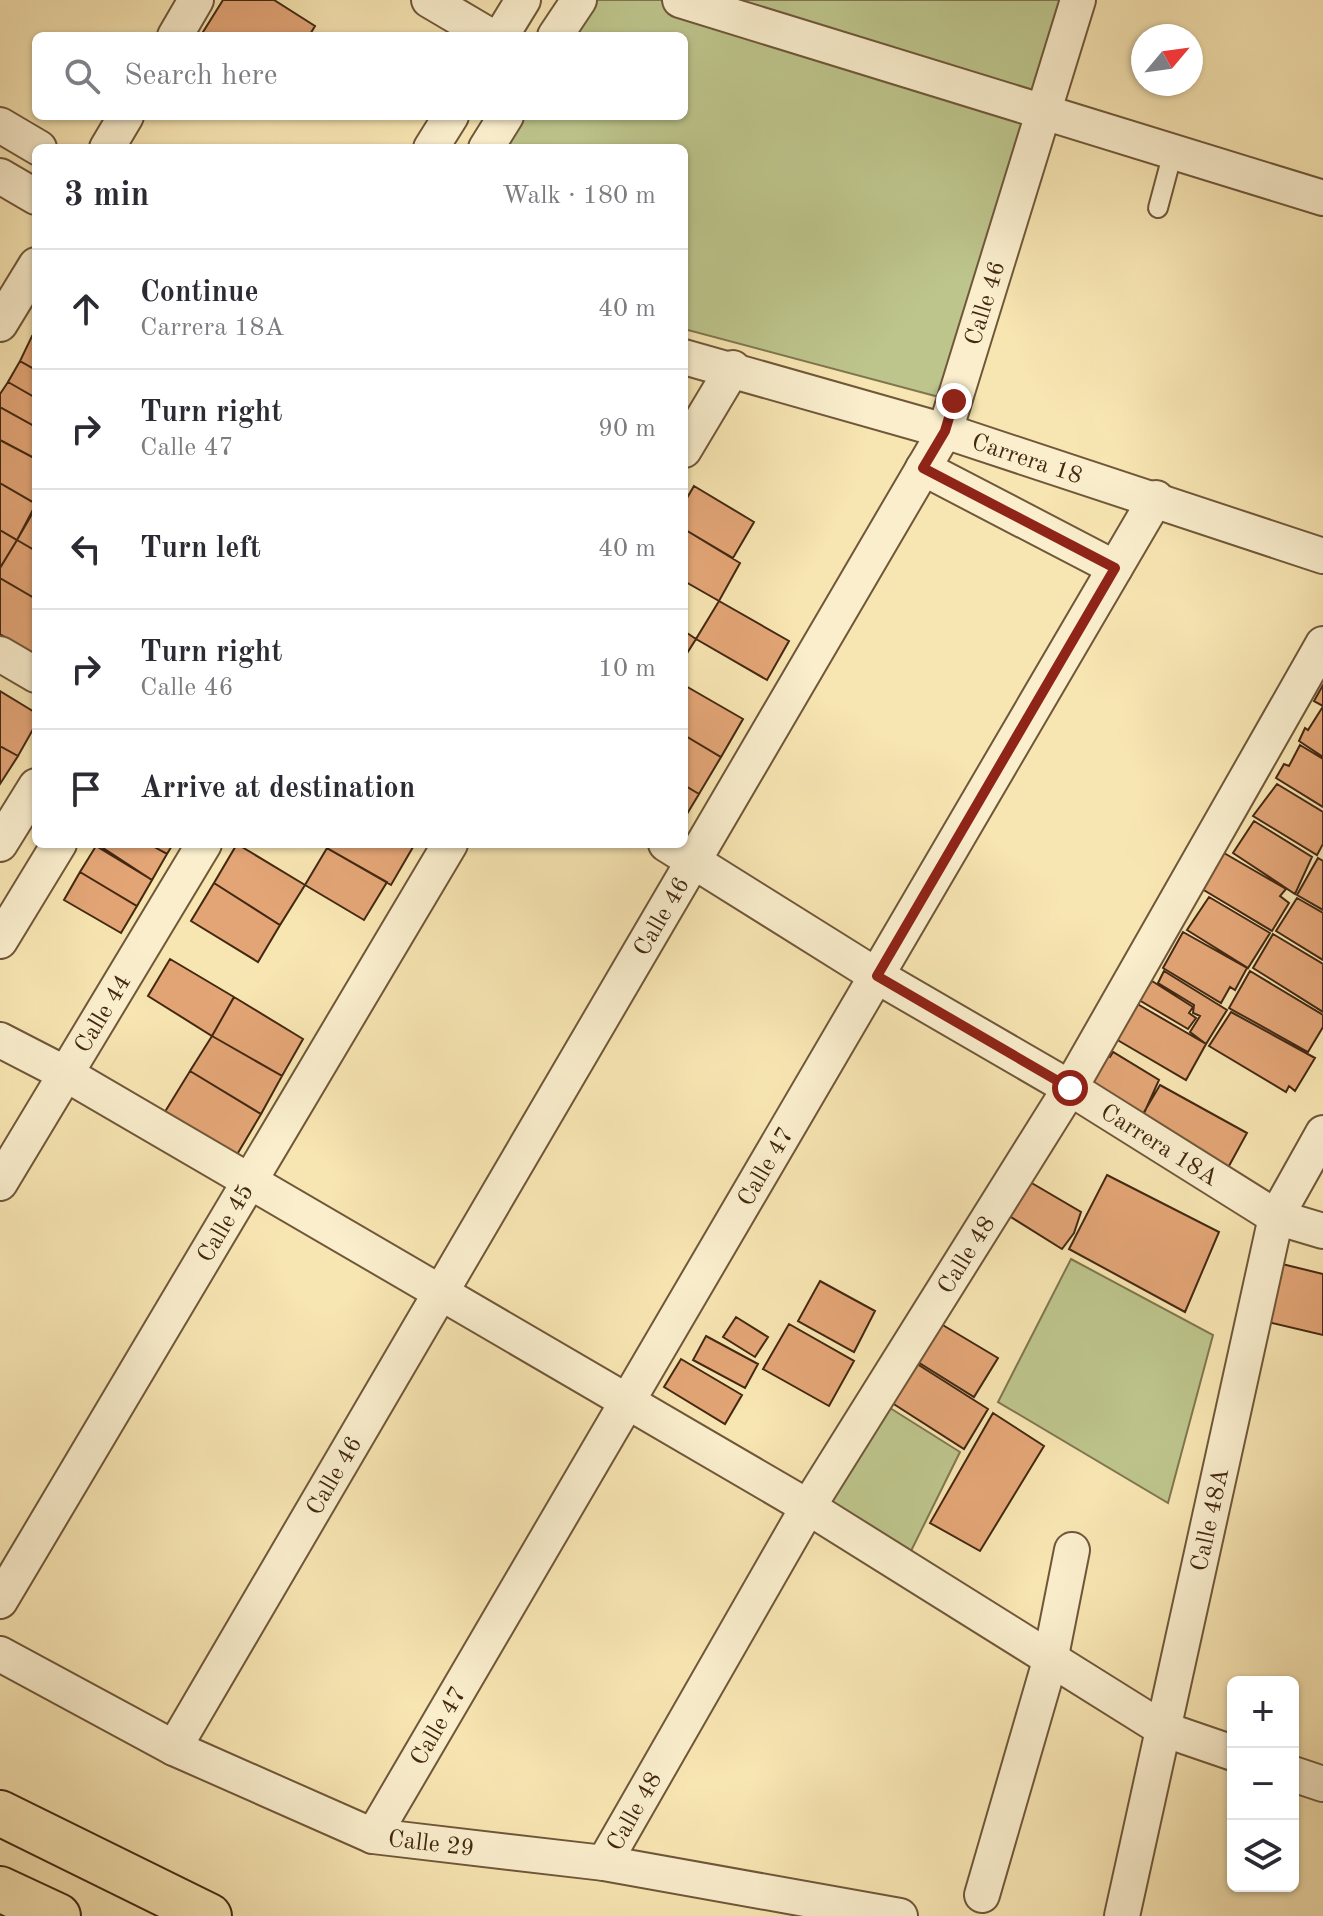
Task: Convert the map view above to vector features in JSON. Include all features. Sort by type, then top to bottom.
[{"type":"highway","points":[[0,1813],[209,1916]]},
{"type":"highway","points":[[0,1889],[58,1916]]},
{"type":"street","points":[[177,32],[196,0]]},
{"type":"street","points":[[429,0],[483,32]]},
{"type":"street","points":[[503,32],[523,0]]},
{"type":"street","points":[[558,32],[579,0]]},
{"type":"street","points":[[680,0],[1323,198]]},
{"type":"street","name":"Calle 46","points":[[688,839],[945,431],[1078,0]]},
{"type":"street","points":[[109,144],[124,120]]},
{"type":"street","points":[[434,144],[448,120]]},
{"type":"street","points":[[488,144],[504,120]]},
{"type":"street","points":[[0,125],[32,144]]},
{"type":"street","points":[[0,176],[32,195]]},
{"type":"street","points":[[0,324],[32,272]]},
{"type":"street","name":"Carrera 18","points":[[688,358],[733,368],[945,431],[1156,498],[1323,556]]},
{"type":"street","points":[[688,443],[733,368]]},
{"type":"street","points":[[923,468],[1115,568]]},
{"type":"street","name":"Calle 47","points":[[373,1836],[1156,498]]},
{"type":"street","name":"Calle 48","points":[[604,1863],[808,1507],[1070,1088],[1323,644]]},
{"type":"street","points":[[0,654],[32,673]]},
{"type":"street","points":[[0,844],[32,792]]},
{"type":"street","points":[[0,941],[57,848]]},
{"type":"street","name":"Calle 44","points":[[0,1183],[202,848]]},
{"type":"street","name":"Calle 45","points":[[0,1601],[448,848]]},
{"type":"street","points":[[680,852],[877,976]]},
{"type":"street","name":"Calle 46","points":[[174,1748],[440,1292],[680,852]]},
{"type":"street","name":"Carrera 18A","points":[[877,976],[1070,1088],[1276,1217],[1323,1231]]},
{"type":"street","points":[[0,1040],[66,1074],[808,1507],[1163,1729],[1227,1751]]},
{"type":"street","name":"Calle 48A","points":[[1122,1916],[1276,1217],[1323,1133]]},
{"type":"street","points":[[982,1895],[1050,1661],[1072,1550]]},
{"type":"street","name":"Calle 29","points":[[0,1654],[174,1748],[373,1836],[604,1863],[900,1916]]},
{"type":"street","points":[[1299,1776],[1323,1784]]},
{"type":"lane","points":[[1158,208],[1173,152]]},
{"type":"green space","points":[[572,0],[1078,0],[954,401],[688,330],[688,144],[486,144],[501,120],[688,120],[688,32],[553,32]]},
{"type":"green space","points":[[1071,1259],[1213,1335],[1168,1503],[998,1402]]},
{"type":"green space","points":[[890,1408],[960,1452],[906,1561],[823,1511]]},
{"type":"building","points":[[223,0],[274,0],[315,26],[311,32],[203,32]]},
{"type":"building","points":[[32,336],[32,368],[20,361]]},
{"type":"building","points":[[20,361],[32,368],[32,396],[8,382]]},
{"type":"building","points":[[8,382],[32,396],[32,425],[0,407],[0,394]]},
{"type":"building","points":[[0,407],[32,425],[32,457],[0,440]]},
{"type":"building","points":[[0,440],[32,457],[32,502],[0,483]]},
{"type":"building","points":[[0,483],[32,502],[32,512],[17,540],[0,530]]},
{"type":"building","points":[[694,486],[754,522],[733,558],[688,531],[688,496]]},
{"type":"building","points":[[32,514],[32,549],[17,540]]},
{"type":"building","points":[[0,530],[17,540],[0,568]]},
{"type":"building","points":[[688,531],[740,563],[719,601],[688,583]]},
{"type":"building","points":[[17,540],[32,549],[32,597],[0,578],[0,568]]},
{"type":"building","points":[[0,578],[32,597],[32,654],[0,634]]},
{"type":"building","points":[[719,601],[789,641],[767,680],[696,639]]},
{"type":"building","points":[[688,634],[696,639],[688,652]]},
{"type":"building","points":[[1323,685],[1323,706],[1314,701]]},
{"type":"building","points":[[688,687],[743,719],[721,757],[688,737]]},
{"type":"building","points":[[0,691],[32,711],[32,731],[18,756],[0,746]]},
{"type":"building","points":[[1322,708],[1323,757],[1299,741],[1305,728],[1308,730]]},
{"type":"building","points":[[688,737],[721,757],[699,794],[688,787]]},
{"type":"building","points":[[1300,745],[1323,759],[1323,807],[1276,778],[1284,764],[1289,766]]},
{"type":"building","points":[[0,746],[18,756],[0,784]]},
{"type":"building","points":[[1277,784],[1323,812],[1323,844],[1317,855],[1253,816]]},
{"type":"building","points":[[688,787],[699,794],[688,812]]},
{"type":"building","points":[[1254,821],[1312,857],[1295,894],[1233,853]]},
{"type":"building","points":[[95,848],[99,848],[152,880],[137,906],[80,872]]},
{"type":"building","points":[[103,848],[156,848],[167,854],[152,880]]},
{"type":"building","points":[[156,848],[171,848],[167,854]]},
{"type":"building","points":[[235,848],[244,848],[305,885],[280,925],[214,883]]},
{"type":"building","points":[[327,848],[412,848],[391,885]]},
{"type":"building","points":[[327,848],[387,882],[364,920],[305,885]]},
{"type":"building","points":[[1224,853],[1286,889],[1280,896],[1289,903],[1272,931],[1202,889]]},
{"type":"building","points":[[1318,858],[1323,861],[1323,910],[1297,895]]},
{"type":"building","points":[[80,872],[137,906],[121,933],[64,900]]},
{"type":"building","points":[[214,883],[280,925],[258,962],[191,921]]},
{"type":"building","points":[[1209,897],[1270,933],[1248,968],[1187,930]]},
{"type":"building","points":[[1297,898],[1323,913],[1323,960],[1276,931]]},
{"type":"building","points":[[1183,932],[1247,968],[1235,990],[1230,987],[1221,1003],[1163,968]]},
{"type":"building","points":[[1273,934],[1323,964],[1323,1012],[1253,968]]},
{"type":"building","points":[[170,959],[234,997],[212,1036],[148,996]]},
{"type":"building","points":[[1164,971],[1227,1010],[1206,1044],[1190,1032],[1200,1016],[1193,1013],[1194,1005],[1158,983]]},
{"type":"building","points":[[1250,971],[1323,1015],[1323,1027],[1308,1052],[1229,1008]]},
{"type":"building","points":[[1152,981],[1193,1007],[1189,1013],[1196,1018],[1188,1029],[1139,1000]]},
{"type":"building","points":[[234,997],[303,1039],[282,1076],[212,1036]]},
{"type":"building","points":[[1134,1002],[1206,1044],[1186,1080],[1114,1038]]},
{"type":"building","points":[[1231,1012],[1315,1058],[1295,1091],[1289,1086],[1286,1092],[1209,1046]]},
{"type":"building","points":[[212,1036],[282,1076],[261,1114],[190,1071]]},
{"type":"building","points":[[1094,1048],[1110,1057],[1113,1052],[1159,1080],[1141,1120],[1075,1082]]},
{"type":"building","points":[[190,1071],[261,1114],[235,1158],[163,1115]]},
{"type":"building","points":[[1160,1085],[1247,1133],[1224,1175],[1137,1124]]},
{"type":"building","points":[[1018,1175],[1081,1212],[1074,1233],[1062,1249],[998,1209]]},
{"type":"building","points":[[1107,1175],[1219,1232],[1185,1312],[1069,1249]]},
{"type":"building","points":[[1278,1263],[1323,1274],[1323,1335],[1264,1321]]},
{"type":"building","points":[[820,1281],[875,1311],[854,1352],[798,1321]]},
{"type":"building","points":[[736,1317],[768,1337],[755,1357],[723,1337]]},
{"type":"building","points":[[936,1321],[998,1358],[974,1397],[913,1359]]},
{"type":"building","points":[[789,1324],[854,1361],[829,1406],[763,1369]]},
{"type":"building","points":[[706,1336],[758,1364],[745,1388],[693,1360]]},
{"type":"building","points":[[681,1359],[742,1395],[725,1424],[664,1387]]},
{"type":"building","points":[[914,1362],[988,1409],[964,1449],[889,1401]]},
{"type":"building","points":[[993,1413],[1044,1446],[980,1551],[930,1523]]},
{"type":"route","points":[[954,401],[945,431],[923,468],[1115,568],[877,976],[1070,1088]]}]
